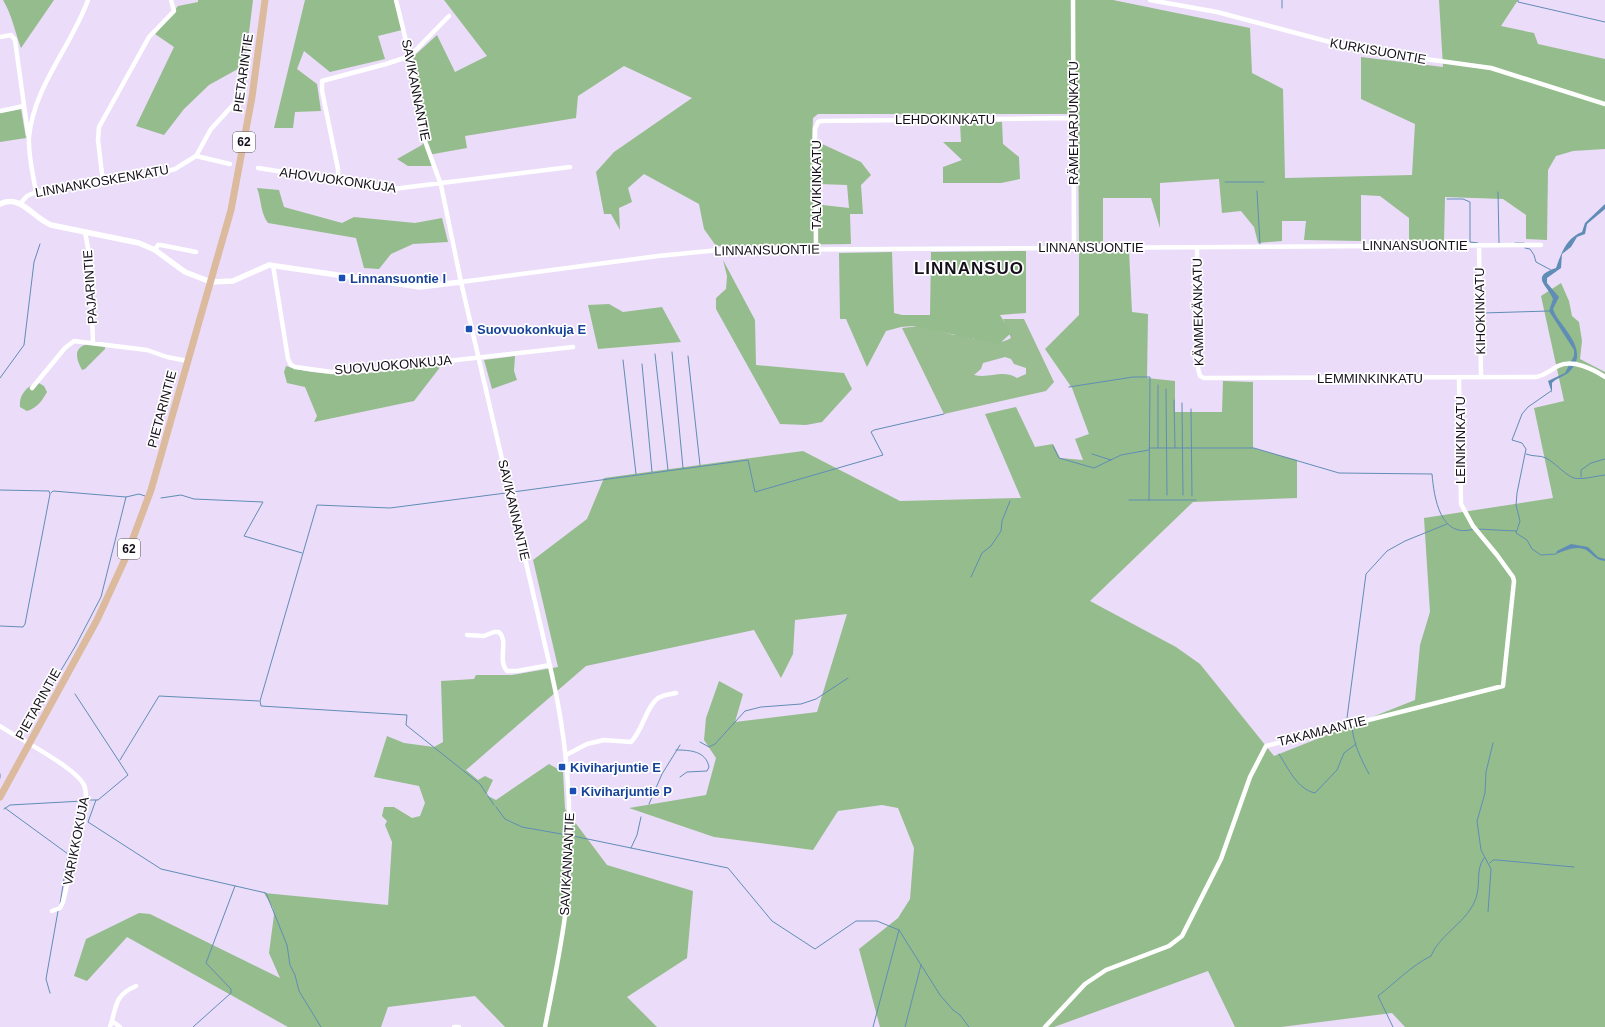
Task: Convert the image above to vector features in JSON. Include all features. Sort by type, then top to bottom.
[{"type":"main road","name":"PIETARINTIE","points":[[0,797],[97,620],[126,557],[164,452],[237,182],[256,72],[265,0]]},
{"type":"street","points":[[29,139],[36,102],[82,16],[88,0]]},
{"type":"street","points":[[103,182],[98,140],[100,127],[149,37],[174,11],[171,0]]},
{"type":"street","name":"SAVIKANNANTIE","points":[[396,0],[421,107],[421,130],[441,184],[461,282],[560,711],[566,754],[569,800],[569,870],[561,946],[545,1027]]},
{"type":"street","name":"RÄMEHARJUNKATU","points":[[1073,0],[1074,247]]},
{"type":"street","name":"KURKISUONTIE","points":[[1150,0],[1217,12],[1360,50],[1491,68],[1605,104]]},
{"type":"street","points":[[338,182],[338,169],[322,91],[322,81],[410,56],[449,16]]},
{"type":"street","points":[[0,37],[8,35],[14,37],[15,40],[36,192]]},
{"type":"street","points":[[230,164],[196,156],[210,130],[234,104]]},
{"type":"street","points":[[0,110],[24,106]]},
{"type":"street","name":"LEHDOKINKATU","points":[[818,122],[824,120],[1074,118]]},
{"type":"street","name":"TALVIKINKATU","points":[[816,249],[815,130],[818,122]]},
{"type":"street","name":"LINNANKOSKENKATU","points":[[0,204],[11,200],[20,204],[27,196],[36,192],[168,171],[196,156]]},
{"type":"street","name":"AHOVUOKONKUJA","points":[[258,168],[338,182],[393,189],[570,167]]},
{"type":"street","name":"LINNANSUONTIE","points":[[20,204],[38,218],[51,225],[130,240],[155,250],[185,272],[211,282],[233,281],[262,267],[273,265],[420,287],[678,253],[719,250],[1541,245]]},
{"type":"street","name":"PAJARINTIE","points":[[85,232],[90,259],[93,343]]},
{"type":"street","points":[[155,250],[158,245],[161,244],[196,252]]},
{"type":"street","name":"KIHOKINKATU","points":[[1479,245],[1481,376]]},
{"type":"street","name":"KÄMMEKÄNKATU","points":[[1197,247],[1198,368],[1200,376]]},
{"type":"street","name":"SUOVUOKONKUJA","points":[[273,265],[287,352],[291,365],[322,371],[340,372],[573,347]]},
{"type":"street","name":"PAJARINTIE","points":[[32,388],[70,343],[79,341],[152,351],[167,357],[188,361]]},
{"type":"street","name":"LEMMINKINKATU","points":[[1200,376],[1208,379],[1481,376],[1539,377],[1560,365],[1569,364],[1593,370],[1605,377]]},
{"type":"street","name":"LEINIKINKATU","points":[[1459,377],[1461,504]]},
{"type":"street","name":"TAKAMAANTIE","points":[[1045,1027],[1085,984],[1106,970],[1170,946],[1182,936],[1221,859],[1250,777],[1266,746],[1503,686],[1514,581],[1513,577],[1497,555],[1472,526],[1461,504]]},
{"type":"street","points":[[467,635],[484,636],[494,632],[499,632],[502,638],[503,664],[507,671],[550,666]]},
{"type":"street","points":[[566,754],[587,744],[604,740],[631,742],[639,733],[654,702],[662,696],[676,693]]},
{"type":"street","points":[[0,726],[30,744]]},
{"type":"street","name":"VARIKKOKUJA","points":[[30,744],[79,778],[85,786],[86,796],[63,902],[60,908],[52,911]]},
{"type":"street","points":[[110,1027],[114,1008],[119,997],[125,991],[136,986]]},
{"type":"street","points":[[112,1021],[120,1027]]},
{"type":"street","points":[[454,1027],[459,1027]]},
{"type":"green space","points":[[3,0],[54,0],[21,48],[11,18]]},
{"type":"green space","points":[[198,0],[253,0],[245,65],[209,85],[184,109],[164,135],[136,126],[174,47],[155,34],[178,6],[198,2]]},
{"type":"green space","points":[[305,0],[394,0],[402,30],[378,36],[385,59],[330,72],[304,51],[297,69],[317,84],[321,111],[295,112],[293,128],[274,128]]},
{"type":"green space","points":[[444,0],[1113,0],[1250,28],[1252,73],[1283,89],[1285,178],[1412,175],[1415,124],[1361,99],[1361,57],[1443,67],[1439,0],[1518,0],[1501,26],[1534,33],[1538,44],[1605,59],[1605,149],[1573,151],[1556,156],[1548,170],[1547,240],[1526,239],[1526,215],[1503,199],[1445,197],[1444,241],[1409,242],[1409,218],[1380,196],[1361,195],[1361,241],[1304,240],[1306,221],[1282,221],[1282,241],[1258,243],[1254,227],[1241,211],[1222,213],[1219,179],[1160,183],[1160,228],[1151,198],[1103,198],[1103,244],[1079,242],[1078,114],[818,114],[813,118],[812,139],[814,204],[849,208],[847,185],[818,184],[818,142],[861,162],[871,175],[861,185],[863,214],[850,214],[851,244],[716,246],[704,229],[699,204],[644,174],[628,188],[632,202],[619,208],[620,230],[611,214],[604,214],[596,172],[614,152],[692,98],[624,66],[578,96],[576,118],[465,136],[467,148],[428,155],[432,166],[408,166],[397,159],[422,145],[428,132],[413,57],[437,35],[455,72],[487,56]]},
{"type":"green space","points":[[21,109],[26,138],[0,142],[0,113]]},
{"type":"green space","points":[[1002,122],[1003,144],[1019,157],[1020,179],[1001,183],[943,183],[943,167],[962,160],[943,142],[961,142],[960,123]]},
{"type":"green space","points":[[257,188],[279,190],[284,207],[342,223],[354,217],[415,223],[442,218],[448,242],[413,244],[391,254],[379,269],[364,268],[356,238],[268,223],[262,211]]},
{"type":"green space","points":[[1129,250],[1132,312],[1148,314],[1147,378],[1175,381],[1175,412],[1222,412],[1223,381],[1253,382],[1253,448],[1297,460],[1297,498],[1193,502],[1090,601],[1176,647],[1200,664],[1274,756],[1415,700],[1420,645],[1430,612],[1424,518],[1553,498],[1534,408],[1564,401],[1541,296],[1561,283],[1569,301],[1572,316],[1579,322],[1582,341],[1580,359],[1605,372],[1605,1027],[1405,1027],[1392,1013],[1281,1027],[1235,1027],[1208,971],[1054,1027],[880,1027],[859,949],[898,918],[910,899],[914,848],[898,808],[882,805],[838,811],[813,850],[714,837],[629,808],[706,795],[716,758],[704,740],[706,718],[719,681],[743,694],[735,722],[817,712],[847,614],[795,620],[793,654],[781,678],[754,630],[586,666],[466,770],[478,780],[485,776],[493,780],[486,795],[496,800],[549,764],[563,772],[565,809],[607,865],[693,891],[687,958],[627,997],[657,1027],[505,1027],[475,996],[388,1007],[381,1027],[288,1027],[127,937],[87,981],[74,976],[86,939],[139,913],[150,914],[280,978],[269,953],[274,915],[273,908],[264,893],[388,905],[392,842],[385,825],[387,821],[382,816],[384,807],[394,807],[412,818],[420,816],[425,803],[419,786],[374,777],[387,736],[404,743],[434,747],[443,742],[441,681],[474,679],[476,675],[512,675],[558,667],[533,560],[587,519],[604,478],[803,451],[900,501],[1021,498],[985,414],[1016,407],[1035,447],[1053,444],[1060,458],[1083,460],[1075,439],[1089,434],[1072,388],[1045,349],[1079,315],[1079,251]]},
{"type":"green space","points":[[1026,251],[1026,313],[1000,315],[1011,333],[999,344],[913,326],[901,327],[886,331],[867,367],[846,319],[840,319],[839,253],[892,252],[894,313],[902,315],[930,315],[931,252]]},
{"type":"green space","points":[[723,260],[755,320],[756,365],[844,373],[852,389],[822,422],[806,425],[780,424],[716,309],[716,298],[726,289],[727,276]]},
{"type":"green space","points":[[609,304],[623,312],[662,307],[681,342],[598,349],[588,305]]},
{"type":"green space","points":[[965,319],[973,339],[984,339],[996,342],[1005,341],[1011,338],[1003,319],[1024,319],[1054,382],[1046,391],[944,414],[902,328],[920,326],[954,335],[961,335]],"holes":[[[1005,357],[1011,359],[1014,364],[1026,368],[1026,374],[1017,378],[1006,374],[985,376],[974,375],[981,369],[983,363]]]},
{"type":"green space","points":[[87,344],[105,346],[105,349],[85,369],[82,370],[78,362],[77,354],[79,348]]},
{"type":"green space","points":[[515,356],[514,371],[517,380],[492,389],[484,360]]},
{"type":"green space","points":[[438,365],[441,366],[414,401],[314,422],[317,416],[305,387],[287,383],[284,372],[286,366],[305,371],[343,374],[381,372]]},
{"type":"green space","points":[[37,382],[44,386],[47,392],[39,404],[27,411],[20,407],[22,395],[27,389]]},
{"type":"water","points":[[1605,204],[1605,209],[1587,224],[1585,234],[1577,237],[1571,247],[1562,254],[1561,268],[1547,278],[1547,283],[1559,297],[1553,309],[1573,341],[1577,356],[1575,364],[1570,371],[1552,383],[1552,393],[1548,381],[1565,373],[1574,356],[1574,350],[1549,311],[1553,299],[1542,282],[1542,278],[1548,271],[1556,268],[1562,252],[1568,242],[1582,232],[1585,223]]},
{"type":"water","points":[[1571,544],[1588,547],[1598,557],[1605,559],[1605,561],[1598,559],[1581,548],[1573,548],[1556,554],[1557,551]]},
{"type":"waterway","points":[[1282,0],[1282,8]]},
{"type":"waterway","points":[[1518,0],[1518,2],[1605,22]]},
{"type":"waterway","points":[[1225,182],[1264,182]]},
{"type":"waterway","points":[[1257,191],[1260,244]]},
{"type":"waterway","points":[[1498,192],[1499,243]]},
{"type":"waterway","points":[[1447,199],[1463,199],[1470,202],[1470,242],[1478,243]]},
{"type":"waterway","points":[[1515,243],[1524,243]]},
{"type":"waterway","points":[[0,378],[24,345],[34,262],[40,244]]},
{"type":"waterway","points":[[1525,248],[1530,249],[1536,262],[1551,270]]},
{"type":"waterway","points":[[1483,313],[1549,311]]},
{"type":"waterway","points":[[672,352],[683,468]]},
{"type":"waterway","points":[[655,354],[668,470]]},
{"type":"waterway","points":[[688,356],[700,465]]},
{"type":"waterway","points":[[623,360],[636,474]]},
{"type":"waterway","points":[[642,364],[652,472]]},
{"type":"waterway","points":[[1069,387],[1133,377],[1150,377],[1149,500]]},
{"type":"waterway","points":[[1158,385],[1158,448]]},
{"type":"waterway","points":[[1166,389],[1167,495]]},
{"type":"waterway","points":[[1551,391],[1528,407],[1522,414],[1512,440],[1522,443],[1526,449],[1517,493],[1516,505],[1520,521],[1516,533],[1527,540],[1532,549],[1541,555],[1556,554]]},
{"type":"waterway","points":[[1174,400],[1175,448]]},
{"type":"waterway","points":[[1182,403],[1183,495]]},
{"type":"waterway","points":[[1191,409],[1192,496]]},
{"type":"waterway","points":[[513,492],[748,460],[755,492],[883,455],[871,432],[874,430],[944,414]]},
{"type":"waterway","points":[[1053,446],[1059,458],[1094,468],[1121,455],[1149,450]]},
{"type":"waterway","points":[[1149,448],[1254,448],[1339,473],[1432,474],[1437,504],[1446,522],[1453,528],[1463,531],[1474,529]]},
{"type":"waterway","points":[[1092,454],[1111,460]]},
{"type":"waterway","points":[[1526,454],[1546,458],[1574,478],[1605,475]]},
{"type":"waterway","points":[[1581,477],[1581,470],[1591,463],[1605,459]]},
{"type":"waterway","points":[[0,490],[49,491],[50,494],[25,624],[23,627],[0,626]]},
{"type":"waterway","points":[[51,493],[53,491],[126,497],[139,494],[145,496]]},
{"type":"waterway","points":[[494,805],[480,784],[406,725],[407,715],[261,706],[260,701],[317,505],[390,508],[506,493]]},
{"type":"waterway","points":[[161,498],[181,495],[194,499],[263,502],[244,536],[302,553]]},
{"type":"waterway","points":[[51,687],[76,645],[101,597],[126,497]]},
{"type":"waterway","points":[[1129,500],[1196,500]]},
{"type":"waterway","points":[[971,577],[982,553],[991,546],[1001,531],[1002,521],[1010,501]]},
{"type":"waterway","points":[[1347,718],[1366,574],[1387,551],[1405,541],[1447,524]]},
{"type":"waterway","points":[[1477,529],[1516,531]]},
{"type":"waterway","points":[[700,742],[709,747],[715,744],[745,711],[761,707],[801,704],[816,699],[848,678]]},
{"type":"waterway","points":[[75,694],[128,775],[98,800],[88,800]]},
{"type":"waterway","points":[[120,760],[159,696],[259,701]]},
{"type":"waterway","points":[[1352,726],[1360,757],[1369,774]]},
{"type":"waterway","points":[[1488,912],[1491,869],[1481,850],[1477,821],[1485,793],[1486,772],[1493,743]]},
{"type":"waterway","points":[[1279,754],[1298,783],[1309,791],[1315,793],[1337,770],[1344,753],[1356,744]]},
{"type":"waterway","points":[[649,804],[662,774],[680,745]]},
{"type":"waterway","points":[[676,750],[697,752],[705,758],[709,767],[707,771],[687,772],[680,777]]},
{"type":"waterway","points":[[96,800],[88,822],[161,869],[266,893],[287,945],[290,965],[295,975],[299,991],[321,1027]]},
{"type":"waterway","points":[[4,809],[10,805],[83,801]]},
{"type":"waterway","points":[[496,807],[505,819],[522,827],[567,835]]},
{"type":"waterway","points":[[5,808],[68,854],[60,904]]},
{"type":"waterway","points":[[631,848],[637,835],[641,817]]},
{"type":"waterway","points":[[573,836],[728,868],[772,921],[815,949],[856,921],[877,921],[899,930],[940,995],[953,1010],[960,1015],[969,1027]]},
{"type":"waterway","points":[[1393,1027],[1378,996],[1410,970],[1431,956],[1439,942],[1463,919],[1476,898],[1478,892],[1479,868],[1484,858]]},
{"type":"waterway","points":[[1490,863],[1493,860],[1497,860],[1574,867]]},
{"type":"waterway","points":[[193,1027],[231,993],[231,989],[206,963],[235,886]]},
{"type":"waterway","points":[[50,993],[46,979],[58,911]]},
{"type":"waterway","points":[[873,1027],[899,930]]},
{"type":"waterway","points":[[905,1027],[921,965]]},
{"type":"place","name":"Linnansuontie I","points":[[342,278]]},
{"type":"place","name":"Suovuokonkuja E","points":[[469,329]]},
{"type":"place","name":"Kiviharjuntie E","points":[[562,767]]},
{"type":"place","name":"Kiviharjuntie P","points":[[573,791]]},
{"type":"district","name":"LINNANSUO","points":[[969,268]]}]
